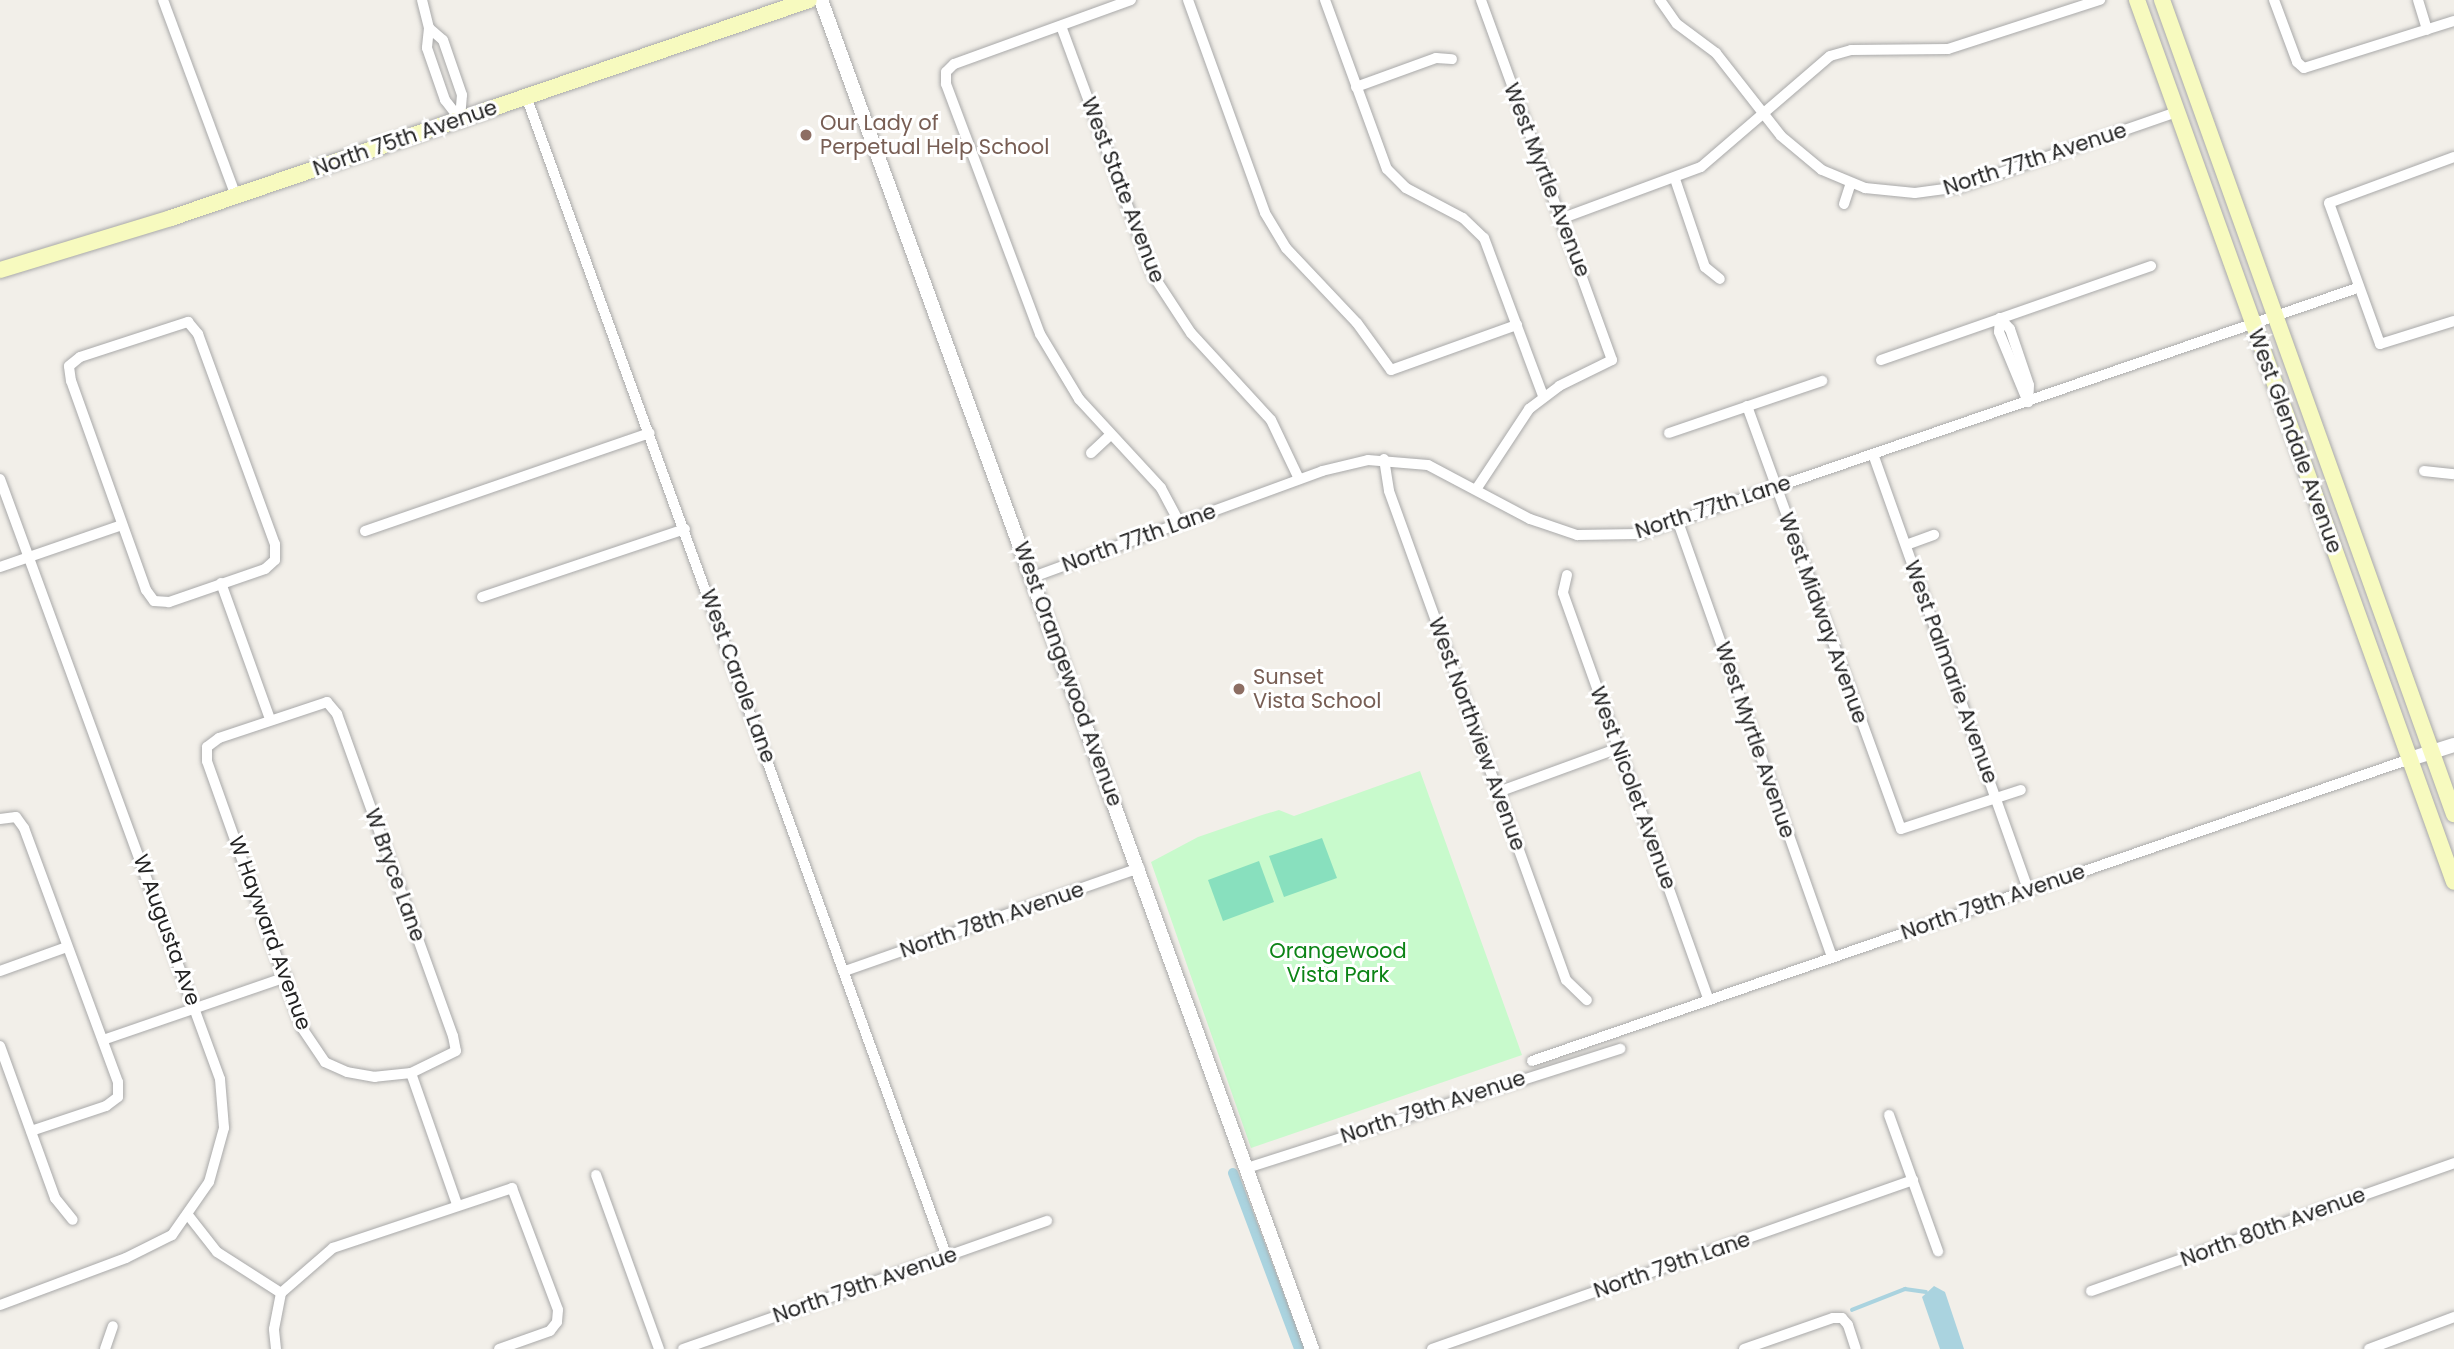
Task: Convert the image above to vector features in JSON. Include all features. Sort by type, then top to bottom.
[{"type":"main road","name":"North 75th Avenue","points":[[0,270],[236,196],[809,0]]},
{"type":"main road","name":"West Glendale Avenue","points":[[2137,0],[2454,882]]},
{"type":"main road","name":"West Glendale Avenue","points":[[2162,0],[2454,814]]},
{"type":"street","points":[[163,0],[236,196]]},
{"type":"street","points":[[422,0],[429,28],[426,48],[442,94],[460,119]]},
{"type":"street","name":"West Orangewood Avenue","points":[[821,0],[1312,1349]]},
{"type":"street","points":[[1131,0],[1117,2],[1061,26],[954,64],[946,72],[1013,270],[1040,334],[1062,375],[1110,435],[1161,488],[1180,523]]},
{"type":"street","points":[[1188,0],[1265,213],[1286,248],[1357,323],[1391,370],[1517,325]]},
{"type":"street","points":[[1325,0],[1382,159],[1397,180],[1463,218],[1484,238],[1543,396],[1506,439],[1477,488]]},
{"type":"street","name":"West Myrtle Avenue","points":[[1481,0],[1563,218],[1612,360],[1543,396]]},
{"type":"street","name":"North 77th Avenue","points":[[1660,0],[1677,24],[1716,54],[1762,116],[1801,154],[1850,185],[1915,194],[1960,187],[2177,112]]},
{"type":"street","points":[[1563,218],[1675,179],[1701,167],[1819,64],[1840,52],[1948,49],[2101,0]]},
{"type":"street","points":[[2274,0],[2297,62],[2304,68],[2454,21]]},
{"type":"street","points":[[2418,0],[2427,30]]},
{"type":"street","name":"West State Avenue","points":[[1061,26],[1153,275],[1191,333],[1270,420],[1299,479]]},
{"type":"street","points":[[429,28],[443,40],[447,51],[461,95],[460,119]]},
{"type":"street","points":[[1356,87],[1436,58],[1452,58]]},
{"type":"street","name":"West Carole Lane","points":[[526,96],[947,1257]]},
{"type":"street","points":[[2454,157],[2329,202],[2357,288],[2379,344],[2454,321]]},
{"type":"street","points":[[1675,179],[1704,267],[1720,278]]},
{"type":"street","points":[[1844,204],[1850,185]]},
{"type":"street","points":[[1881,360],[2151,266]]},
{"type":"street","name":"North 77th Lane","points":[[1033,577],[1299,479],[1349,463],[1384,459],[1428,465],[1477,488],[1530,519],[1577,535],[1639,534],[2357,288]]},
{"type":"street","points":[[2000,318],[1999,331],[2028,402]]},
{"type":"street","points":[[188,322],[198,334],[275,544],[275,560],[265,569],[169,602],[154,601],[146,590],[122,525],[69,366],[80,358],[188,322]]},
{"type":"street","points":[[1669,433],[1822,381]]},
{"type":"street","name":"West Midway Avenue","points":[[1747,406],[1902,829],[1996,799]]},
{"type":"street","points":[[365,531],[650,433]]},
{"type":"street","points":[[1091,453],[1110,435]]},
{"type":"street","name":"West Palmarie Avenue","points":[[1873,454],[2028,889]]},
{"type":"street","name":"West Northview Avenue","points":[[1384,459],[1389,491],[1566,981],[1587,1000]]},
{"type":"street","points":[[2424,471],[2454,474]]},
{"type":"street","name":"W Augusta Ave","points":[[0,479],[31,555],[220,1079],[224,1128],[209,1182],[188,1216],[172,1235],[126,1258],[0,1305]]},
{"type":"street","name":"West Myrtle Avenue","points":[[1678,522],[1832,957]]},
{"type":"street","points":[[0,567],[122,525]]},
{"type":"street","points":[[482,597],[685,529]]},
{"type":"street","points":[[1906,545],[1934,535]]},
{"type":"street","name":"West Nicolet Avenue","points":[[1567,575],[1563,593],[1709,1000]]},
{"type":"street","points":[[221,583],[270,719]]},
{"type":"street","name":"W Bryce Lane","points":[[270,719],[327,702],[337,714],[456,1051]]},
{"type":"street","name":"W Hayward Avenue","points":[[270,719],[219,738],[207,747],[207,761],[302,1028],[325,1062],[375,1077],[411,1073],[456,1051]]},
{"type":"street","name":"North 79th Avenue","points":[[1532,1061],[2454,745]]},
{"type":"street","points":[[1498,792],[1619,748]]},
{"type":"street","points":[[1996,799],[2021,790]]},
{"type":"street","points":[[0,819],[16,817],[24,828],[118,1082],[118,1097],[106,1106],[31,1131]]},
{"type":"street","name":"North 78th Avenue","points":[[845,971],[1139,868]]},
{"type":"street","points":[[0,971],[66,947]]},
{"type":"street","points":[[103,1040],[286,977]]},
{"type":"street","points":[[0,1046],[55,1198],[73,1220]]},
{"type":"street","name":"North 79th Avenue","points":[[1247,1168],[1621,1049]]},
{"type":"street","points":[[411,1073],[457,1204]]},
{"type":"street","points":[[1889,1115],[1938,1251]]},
{"type":"street","name":"North 80th Avenue","points":[[2091,1291],[2454,1163]]},
{"type":"street","points":[[596,1175],[659,1349]]},
{"type":"street","name":"North 79th Lane","points":[[1432,1349],[1913,1180]]},
{"type":"street","points":[[276,1349],[274,1329],[281,1293],[333,1248],[457,1204],[512,1188],[558,1310],[557,1322],[550,1331],[499,1349]]},
{"type":"street","points":[[188,1216],[217,1252],[281,1293]]},
{"type":"street","name":"North 79th Avenue","points":[[683,1349],[1047,1220]]},
{"type":"street","points":[[2369,1349],[2454,1317]]},
{"type":"street","points":[[1744,1349],[1842,1318],[1856,1349]]},
{"type":"street","points":[[105,1349],[113,1326]]},
{"type":"green space","name":"Orangewood Vista Park","points":[[1420,771],[1522,1055],[1251,1148],[1151,862],[1198,837],[1262,815],[1279,810],[1294,816]]},
{"type":"green space","points":[[1322,838],[1337,878],[1284,897],[1269,856]]},
{"type":"green space","points":[[1259,861],[1274,902],[1223,921],[1208,880]]},
{"type":"water","points":[[1934,1286],[1945,1292],[1964,1349],[1940,1349],[1922,1297]]},
{"type":"waterway","points":[[1233,1173],[1299,1349]]},
{"type":"waterway","points":[[1852,1310],[1905,1289],[1926,1292]]},
{"type":"place","name":"Our Lady of Perpetual Help School","points":[[806,135]]},
{"type":"place","name":"Sunset Vista School","points":[[1239,689]]}]
